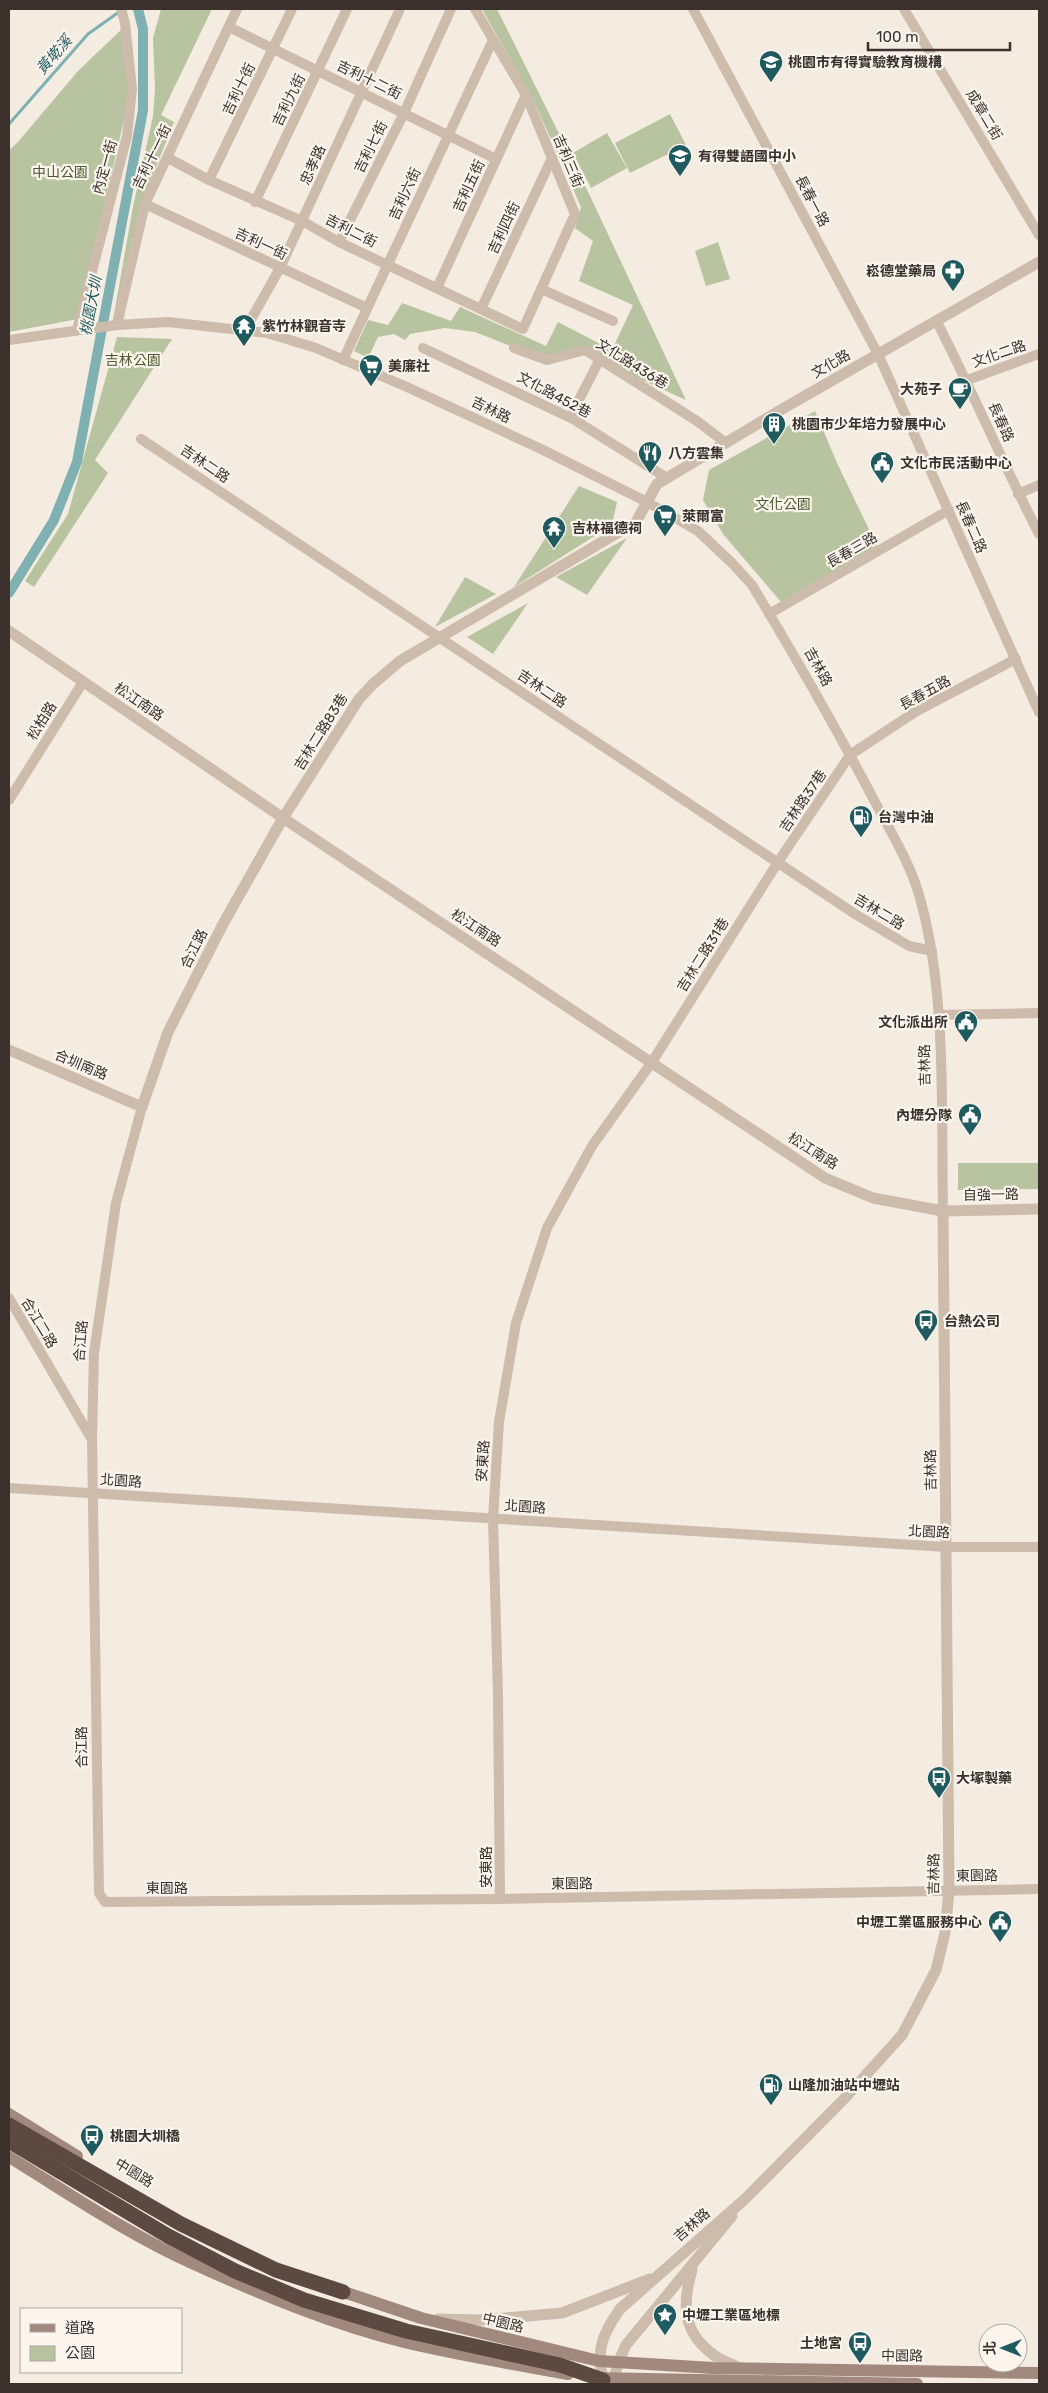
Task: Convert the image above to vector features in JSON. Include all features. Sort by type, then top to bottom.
[{"type":"highway","points":[[9,2125],[181,2224],[242,2255],[276,2270],[343,2292]]},
{"type":"highway","points":[[9,2141],[168,2236],[235,2271],[304,2300],[359,2318],[443,2341],[560,2365],[608,2380]]},
{"type":"main road","name":"中園路","points":[[9,2114],[132,2190],[200,2227],[343,2292],[421,2318],[598,2361],[618,2363],[742,2369],[1039,2373]]},
{"type":"main road","name":"中園路","points":[[9,2157],[128,2229],[191,2263],[337,2322],[404,2342],[608,2380],[917,2384]]},
{"type":"street","name":"內定一街","points":[[77,330],[127,136],[132,90],[125,23],[121,9]]},
{"type":"street","name":"吉利十一街","points":[[113,325],[145,204],[237,9]]},
{"type":"street","name":"吉利十街","points":[[209,180],[292,9]]},
{"type":"street","name":"吉利九街","points":[[255,202],[347,9]]},
{"type":"street","name":"忠孝路","points":[[245,330],[280,268],[400,9]]},
{"type":"street","name":"吉利七街","points":[[339,242],[404,113],[451,9]]},
{"type":"street","name":"吉利三街","points":[[475,9],[526,95],[576,214],[523,329]]},
{"type":"street","name":"長春一路","points":[[693,9],[878,354]]},
{"type":"street","name":"成章二街","points":[[904,9],[1039,235]]},
{"type":"street","name":"吉利十二街","points":[[229,27],[449,134],[496,159]]},
{"type":"street","name":"吉利六街","points":[[343,360],[493,40]]},
{"type":"street","name":"吉利五街","points":[[437,288],[526,95]]},
{"type":"street","name":"吉利二街","points":[[168,158],[209,180],[255,202],[302,221],[339,242],[523,329]]},
{"type":"street","name":"吉利四街","points":[[481,309],[552,158]]},
{"type":"street","name":"吉利一街","points":[[145,204],[367,308]]},
{"type":"street","name":"文化路","points":[[647,502],[658,484],[667,478],[1039,262]]},
{"type":"street","points":[[541,289],[613,321]]},
{"type":"street","name":"吉林路","points":[[9,340],[113,325],[168,322],[267,333],[300,343],[376,373],[539,448],[647,502],[698,531],[752,585],[850,755],[912,873],[921,901],[932,951],[938,1015],[943,1211],[950,1890],[945,1933],[936,1970],[902,2035],[844,2099],[745,2199],[620,2309],[609,2325],[602,2341],[598,2361]]},
{"type":"street","name":"長春路","points":[[937,322],[967,380],[1018,494],[1039,534]]},
{"type":"street","name":"文化路452巷","points":[[423,348],[570,417],[667,478]]},
{"type":"street","name":"文化路436巷","points":[[514,348],[547,360],[585,350],[697,421],[726,443]]},
{"type":"street","name":"長春二路","points":[[878,354],[1039,712]]},
{"type":"street","name":"文化二路","points":[[967,380],[1039,354]]},
{"type":"street","points":[[570,417],[600,359]]},
{"type":"street","name":"吉林二路","points":[[141,439],[442,637],[855,914],[910,946],[932,951]]},
{"type":"street","points":[[1018,494],[1039,485]]},
{"type":"street","name":"吉林二路83巷","points":[[283,818],[359,699],[383,674],[400,661],[636,522],[647,502]]},
{"type":"street","name":"長春三路","points":[[769,614],[949,510]]},
{"type":"street","name":"松江南路","points":[[9,631],[283,818],[825,1178],[873,1198],[943,1211]]},
{"type":"street","name":"長春五路","points":[[850,755],[915,712],[1016,659]]},
{"type":"street","name":"松柏路","points":[[9,800],[82,682]]},
{"type":"street","name":"吉林路37巷","points":[[778,862],[850,755]]},
{"type":"street","name":"合江路","points":[[105,1902],[99,1893],[92,1438],[96,1332],[116,1203],[142,1107],[168,1032],[223,924],[283,818]]},
{"type":"street","name":"吉林二路31巷","points":[[652,1062],[778,862]]},
{"type":"street","points":[[938,1015],[1039,1013]]},
{"type":"street","name":"合圳南路","points":[[9,1050],[142,1107]]},
{"type":"street","name":"安東路","points":[[500,1899],[498,1694],[493,1519],[499,1422],[516,1323],[542,1239],[592,1146],[652,1062]]},
{"type":"street","name":"自強一路","points":[[943,1211],[1039,1209]]},
{"type":"street","name":"合江二路","points":[[9,1298],[92,1438]]},
{"type":"street","name":"北園路","points":[[9,1488],[946,1547],[1039,1547]]},
{"type":"street","name":"東園路","points":[[105,1902],[500,1899],[1039,1889]]},
{"type":"street","name":"吉林路","points":[[608,2380],[626,2345],[693,2266],[745,2199]]},
{"type":"street","points":[[693,2266],[685,2294],[687,2317],[699,2340],[710,2352],[742,2369]]},
{"type":"street","points":[[421,2318],[483,2320],[562,2313],[658,2275]]},
{"type":"street","points":[[598,2361],[608,2380]]},
{"type":"green space","points":[[161,9],[212,9],[161,115],[174,122],[140,207],[120,320],[113,320],[133,207],[153,116],[155,89],[153,38]]},
{"type":"green space","points":[[482,9],[497,9],[591,198],[686,400],[609,365],[580,347],[544,359],[475,332],[445,328],[410,334],[405,340],[394,334],[378,337],[368,358],[354,351],[368,320],[388,325],[402,303],[451,321],[460,307],[546,346],[558,322],[612,350],[633,305],[579,281],[593,241],[575,228],[581,207],[534,101]]},
{"type":"green space","name":"中山公園","points":[[122,29],[129,98],[78,319],[9,332],[9,150],[78,71]]},
{"type":"green space","points":[[670,114],[686,145],[630,173],[615,143]]},
{"type":"green space","points":[[607,133],[627,168],[591,188],[573,153]]},
{"type":"green space","points":[[718,242],[730,279],[706,286],[695,251]]},
{"type":"green space","name":"吉林公園","points":[[117,337],[172,339],[95,460],[108,473],[34,587],[25,581],[68,514]]},
{"type":"green space","name":"文化公園","points":[[815,411],[837,463],[877,546],[781,602],[723,534],[703,500],[709,470]]},
{"type":"green space","points":[[579,486],[617,502],[612,525],[514,587]]},
{"type":"green space","points":[[627,538],[587,595],[556,577]]},
{"type":"green space","points":[[465,577],[496,594],[435,627]]},
{"type":"green space","points":[[528,603],[493,654],[467,637]]},
{"type":"green space","points":[[958,1163],[1039,1163],[1039,1189],[958,1190]]},
{"type":"waterway","name":"桃園大圳","points":[[9,593],[54,520],[77,462],[143,110],[143,29],[138,9]]},
{"type":"waterway","name":"黃墘溪","points":[[9,124],[88,34],[119,12]]},
{"type":"place","name":"桃園市有得實驗教育機構","points":[[771,83]]},
{"type":"place","name":"有得雙語國中小","points":[[680,177]]},
{"type":"place","name":"崧德堂藥局","points":[[953,292]]},
{"type":"place","name":"紫竹林觀音寺","points":[[244,347]]},
{"type":"place","name":"美廉社","points":[[371,387]]},
{"type":"place","name":"大苑子","points":[[960,410]]},
{"type":"place","name":"桃園市少年培力發展中心","points":[[774,445]]},
{"type":"place","name":"八方雲集","points":[[650,474]]},
{"type":"place","name":"文化市民活動中心","points":[[882,484]]},
{"type":"place","name":"萊爾富","points":[[665,537]]},
{"type":"place","name":"吉林福德祠","points":[[554,549]]},
{"type":"place","name":"台灣中油","points":[[861,838]]},
{"type":"place","name":"文化派出所","points":[[966,1043]]},
{"type":"place","name":"內壢分隊","points":[[970,1136]]},
{"type":"place","name":"台熱公司","points":[[926,1342]]},
{"type":"place","name":"大塚製藥","points":[[939,1799]]},
{"type":"place","name":"中壢工業區服務中心","points":[[1000,1943]]},
{"type":"place","name":"山隆加油站中壢站","points":[[771,2106]]},
{"type":"place","name":"桃園大圳橋","points":[[92,2157]]},
{"type":"place","name":"中壢工業區地標","points":[[665,2336]]},
{"type":"place","name":"土地宮","points":[[860,2364]]}]
